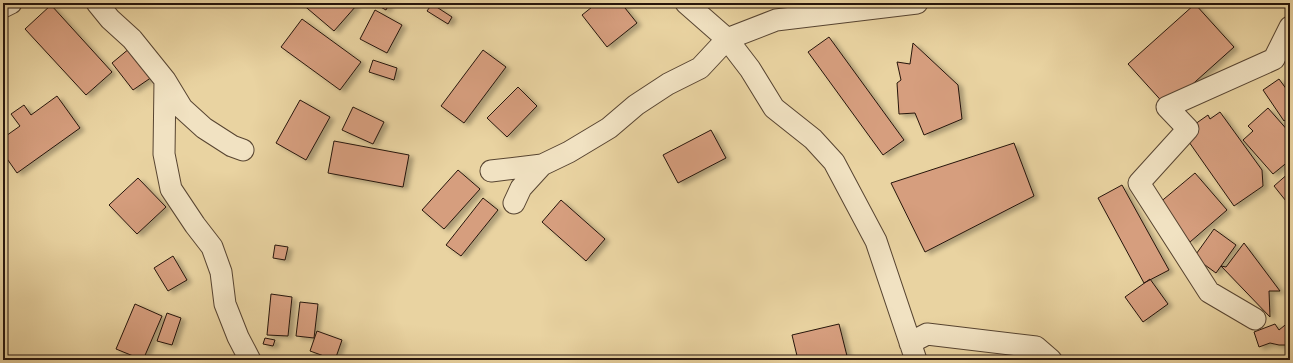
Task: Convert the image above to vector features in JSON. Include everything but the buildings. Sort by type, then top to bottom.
[{"type":"street","points":[[3,7],[11,3]]},
{"type":"street","points":[[97,3],[110,19],[132,38],[164,80],[182,108],[204,128],[232,146],[243,150]]},
{"type":"street","points":[[686,3],[727,39],[750,69],[774,108],[813,139],[834,162],[876,241],[913,351]]},
{"type":"street","points":[[491,171],[542,165],[569,152],[609,128],[636,105],[668,84],[700,68],[727,39],[776,20],[917,3]]},
{"type":"street","points":[[1255,319],[1209,292],[1139,183],[1188,129],[1167,107],[1274,59],[1290,27]]},
{"type":"street","points":[[164,80],[164,154],[171,189],[195,226],[212,247],[221,272],[225,304],[238,337],[250,360]]},
{"type":"street","points":[[514,203],[521,188],[542,165]]},
{"type":"street","points":[[913,351],[927,334],[1036,347],[1051,360]]}]
